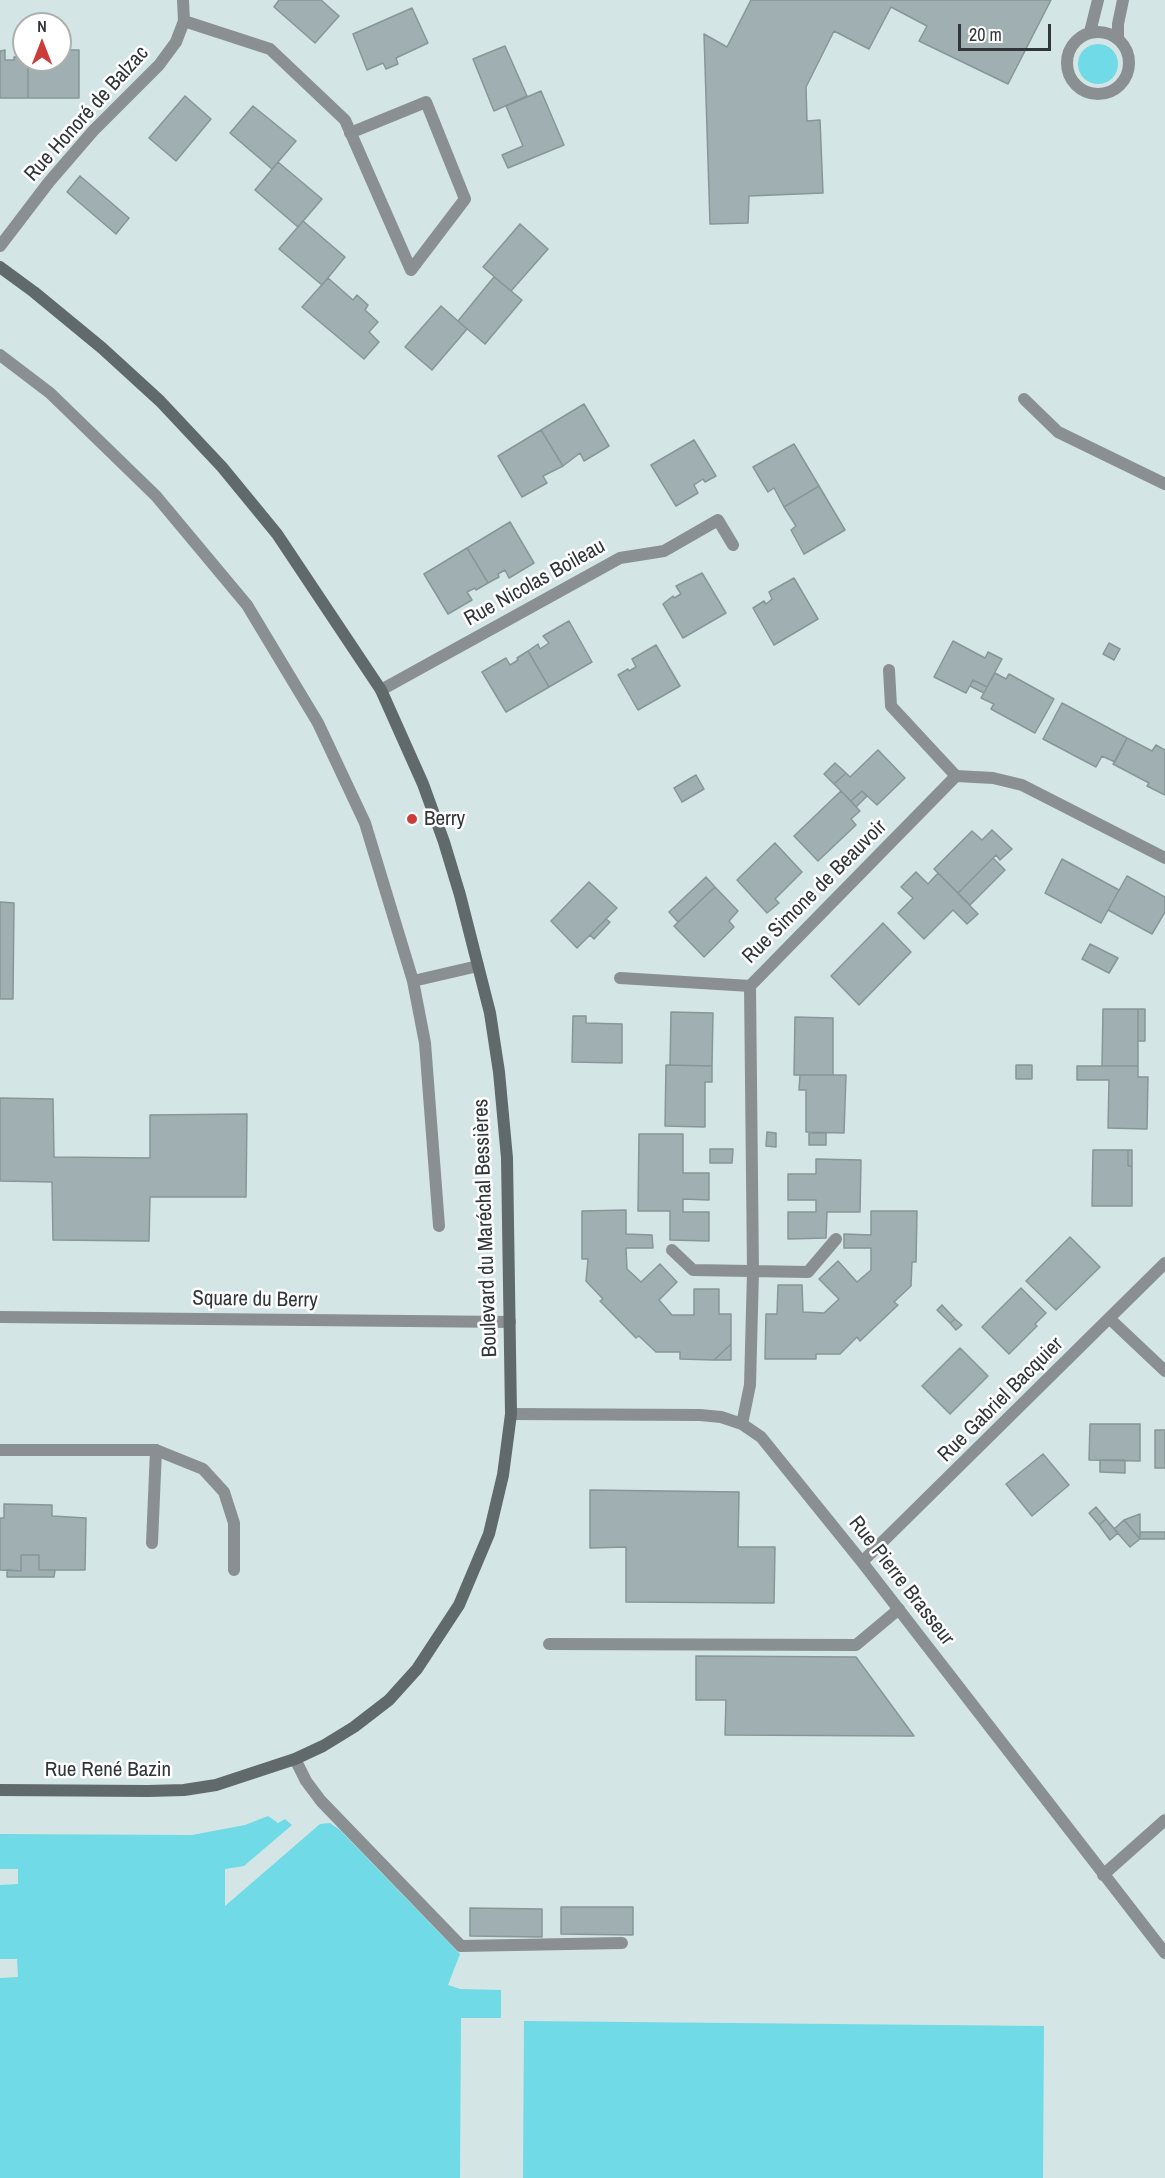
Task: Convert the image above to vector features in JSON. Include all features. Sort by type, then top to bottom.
[{"type":"street","name":"Rue Honoré de Balzac","points":[[0,246],[49,182],[93,131],[159,65],[176,42],[184,21],[183,0]]},
{"type":"street","points":[[1090,32],[1098,0]]},
{"type":"street","points":[[1118,39],[1118,24],[1123,0]]},
{"type":"street","points":[[184,21],[270,49],[345,120],[350,133],[411,270],[465,200],[426,102],[350,133]]},
{"type":"street","points":[[1101,31],[1118,39],[1129,58],[1129,68],[1119,86],[1101,94],[1080,89],[1068,73],[1066,63],[1073,43],[1080,36],[1090,32],[1101,31]]},
{"type":"street","name":"Boulevard du Maréchal Bessières","points":[[0,267],[102,348],[160,401],[222,467],[277,534],[381,690],[423,784],[444,842],[490,1013],[499,1072],[507,1158],[511,1414],[503,1475],[489,1534],[459,1605],[417,1669],[389,1700],[354,1727],[323,1746],[295,1759],[216,1785]]},
{"type":"street","points":[[0,355],[50,393],[156,496],[247,605],[318,723],[365,824],[413,981],[425,1043],[439,1226]]},
{"type":"street","points":[[1024,399],[1058,432],[1165,484]]},
{"type":"street","name":"Rue Nicolas Boileau","points":[[381,690],[620,558],[664,551],[718,520],[733,545]]},
{"type":"street","points":[[889,670],[891,706],[956,776],[993,778],[1022,785],[1165,858]]},
{"type":"street","name":"Rue Simone de Beauvoir","points":[[742,1424],[750,1385],[753,1272],[750,986],[956,776]]},
{"type":"street","points":[[413,981],[478,966]]},
{"type":"street","points":[[620,978],[750,986]]},
{"type":"street","points":[[672,1250],[693,1269],[808,1272],[837,1239]]},
{"type":"street","name":"Rue Gabriel Bacquier","points":[[862,1562],[1165,1263]]},
{"type":"street","name":"Square du Berry","points":[[0,1317],[510,1322]]},
{"type":"street","points":[[1110,1319],[1165,1371]]},
{"type":"street","name":"Rue Pierre Brasseur","points":[[511,1414],[721,1417],[742,1424],[761,1437],[862,1562],[1165,1953]]},
{"type":"street","points":[[0,1450],[156,1450],[203,1469],[224,1492],[234,1522],[234,1570]]},
{"type":"street","points":[[152,1543],[156,1450]]},
{"type":"street","points":[[549,1644],[856,1645],[899,1610]]},
{"type":"street","points":[[295,1759],[306,1781],[321,1801],[461,1946],[622,1943]]},
{"type":"street","name":"Rue René Bazin","points":[[0,1790],[148,1791],[184,1790],[216,1785]]},
{"type":"street","points":[[1103,1875],[1165,1820]]},
{"type":"shaded area","points":[[1098,44],[1106,45],[1112,50],[1117,56],[1117,72],[1112,78],[1106,83],[1098,84],[1090,83],[1084,78],[1079,72],[1078,64],[1079,56],[1084,50],[1090,45]]},
{"type":"shaded area","points":[[268,1816],[278,1823],[285,1819],[292,1825],[244,1866],[225,1869],[225,1906],[320,1824],[330,1823],[340,1830],[460,1954],[448,1985],[460,1989],[501,1990],[501,2018],[461,2018],[460,2178],[0,2178],[0,1978],[18,1977],[17,1959],[0,1959],[0,1885],[18,1884],[18,1869],[0,1869],[0,1834],[192,1835],[245,1825]]},
{"type":"shaded area","points":[[524,2021],[1044,2026],[1043,2178],[523,2178]]},
{"type":"building","points":[[279,0],[321,0],[339,16],[315,43],[274,7]]},
{"type":"building","points":[[751,0],[1051,0],[1008,84],[919,41],[927,26],[891,7],[869,49],[834,31],[806,87],[807,121],[820,120],[823,193],[749,196],[748,223],[710,224],[704,34],[727,47]]},
{"type":"building","points":[[412,8],[428,43],[396,58],[398,64],[386,69],[383,63],[367,70],[353,34]]},
{"type":"building","points":[[505,46],[527,96],[494,111],[473,59]]},
{"type":"building","points":[[5,50],[5,60],[12,60],[12,72],[28,72],[28,98],[0,98],[0,51]]},
{"type":"building","points":[[72,50],[79,50],[79,98],[28,98],[28,72],[72,72]]},
{"type":"building","points":[[541,91],[564,145],[508,168],[502,155],[523,146],[506,106]]},
{"type":"building","points":[[185,96],[211,119],[176,161],[149,138]]},
{"type":"building","points":[[253,106],[296,141],[272,169],[230,133]]},
{"type":"building","points":[[278,162],[322,199],[298,227],[255,190]]},
{"type":"building","points":[[80,176],[129,218],[116,234],[67,192]]},
{"type":"building","points":[[303,221],[345,257],[322,285],[279,249]]},
{"type":"building","points":[[520,224],[548,249],[511,291],[483,267]]},
{"type":"building","points":[[494,277],[522,300],[485,344],[458,321]]},
{"type":"building","points":[[328,278],[353,300],[357,295],[368,305],[365,310],[378,322],[369,332],[379,342],[364,359],[302,307]]},
{"type":"building","points":[[441,306],[467,329],[432,370],[405,347]]},
{"type":"building","points":[[584,404],[609,446],[584,461],[580,453],[563,466],[541,430]]},
{"type":"building","points":[[541,430],[563,466],[543,476],[547,483],[522,497],[498,456]]},
{"type":"building","points":[[694,440],[716,476],[705,482],[703,479],[694,485],[698,493],[676,506],[651,465]]},
{"type":"building","points":[[794,444],[819,486],[784,507],[774,488],[768,492],[753,467]]},
{"type":"building","points":[[819,486],[845,530],[804,554],[791,530],[796,526],[784,507]]},
{"type":"building","points":[[510,522],[534,563],[509,578],[505,570],[498,574],[499,577],[488,583],[467,548]]},
{"type":"building","points":[[467,548],[488,583],[467,592],[472,600],[448,614],[424,574]]},
{"type":"building","points":[[702,573],[726,613],[683,638],[663,604],[673,596],[674,598],[681,594],[676,586]]},
{"type":"building","points":[[794,578],[818,619],[774,645],[753,608],[764,601],[766,604],[772,599],[769,592]]},
{"type":"building","points":[[569,621],[592,662],[549,687],[528,651],[538,644],[540,649],[549,643],[543,636]]},
{"type":"building","points":[[953,641],[985,658],[988,652],[1002,659],[987,687],[973,680],[966,693],[934,677]]},
{"type":"building","points":[[1109,643],[1120,649],[1114,660],[1103,654]]},
{"type":"building","points":[[656,645],[680,686],[638,710],[618,675],[636,667],[632,659]]},
{"type":"building","points":[[528,651],[549,687],[506,712],[482,672],[506,658],[510,665]]},
{"type":"building","points":[[995,673],[1006,679],[1009,674],[1054,699],[1035,733],[991,709],[994,704],[981,698]]},
{"type":"building","points":[[973,680],[987,687],[984,693],[970,686]]},
{"type":"building","points":[[1062,703],[1127,738],[1115,762],[1102,756],[1096,767],[1043,739]]},
{"type":"building","points":[[1127,738],[1152,751],[1156,745],[1165,750],[1165,795],[1147,786],[1149,783],[1113,764]]},
{"type":"building","points":[[878,750],[905,778],[877,805],[862,791],[851,801],[834,784],[846,773],[850,777]]},
{"type":"building","points":[[835,763],[846,773],[834,784],[824,774]]},
{"type":"building","points":[[696,775],[704,789],[682,802],[674,788]]},
{"type":"building","points":[[841,791],[860,811],[851,819],[856,825],[818,861],[794,836]]},
{"type":"building","points":[[862,791],[867,796],[856,807],[851,801]]},
{"type":"building","points":[[992,830],[1012,849],[1000,860],[996,855],[958,893],[934,869],[972,831],[982,840]]},
{"type":"building","points":[[775,843],[802,872],[775,899],[779,903],[767,913],[737,880]]},
{"type":"building","points":[[993,858],[1005,870],[970,905],[958,893]]},
{"type":"building","points":[[1062,859],[1119,890],[1101,923],[1045,893]]},
{"type":"building","points":[[916,872],[928,884],[938,873],[978,914],[967,924],[953,910],[924,939],[898,913],[913,898],[901,887]]},
{"type":"building","points":[[1127,876],[1165,897],[1165,912],[1152,934],[1108,910]]},
{"type":"building","points":[[706,877],[715,887],[678,922],[669,912]]},
{"type":"building","points":[[589,882],[617,908],[577,948],[551,921]]},
{"type":"building","points":[[715,887],[738,911],[729,921],[734,927],[704,957],[674,926]]},
{"type":"building","points":[[0,902],[14,903],[13,999],[0,999]]},
{"type":"building","points":[[606,919],[610,922],[594,939],[590,935]]},
{"type":"building","points":[[883,923],[911,952],[859,1005],[831,976]]},
{"type":"building","points":[[1090,944],[1118,958],[1109,973],[1082,959]]},
{"type":"building","points":[[1103,1009],[1138,1009],[1138,1066],[1102,1066]]},
{"type":"building","points":[[1138,1009],[1145,1009],[1145,1041],[1138,1041]]},
{"type":"building","points":[[671,1012],[713,1013],[712,1066],[670,1065]]},
{"type":"building","points":[[573,1016],[586,1016],[586,1023],[622,1024],[622,1063],[572,1062]]},
{"type":"building","points":[[795,1017],[833,1018],[833,1075],[794,1075]]},
{"type":"building","points":[[666,1065],[712,1066],[712,1082],[705,1082],[705,1127],[665,1126]]},
{"type":"building","points":[[1016,1065],[1032,1065],[1032,1079],[1016,1079]]},
{"type":"building","points":[[1077,1066],[1138,1066],[1138,1077],[1148,1077],[1147,1129],[1108,1128],[1109,1080],[1077,1080]]},
{"type":"building","points":[[800,1075],[846,1075],[844,1133],[806,1132],[806,1090],[799,1090]]},
{"type":"building","points":[[0,1098],[53,1099],[54,1157],[150,1158],[150,1115],[247,1114],[246,1197],[150,1197],[149,1241],[53,1240],[52,1182],[0,1181]]},
{"type":"building","points":[[767,1132],[776,1133],[776,1147],[766,1146]]},
{"type":"building","points":[[809,1133],[826,1133],[826,1145],[809,1145]]},
{"type":"building","points":[[639,1134],[683,1134],[683,1173],[709,1173],[709,1200],[683,1199],[683,1212],[709,1212],[709,1241],[670,1240],[670,1211],[638,1211]]},
{"type":"building","points":[[710,1149],[733,1149],[732,1163],[710,1163]]},
{"type":"building","points":[[1093,1150],[1128,1150],[1128,1166],[1132,1166],[1132,1206],[1092,1206]]},
{"type":"building","points":[[1128,1150],[1132,1150],[1132,1166],[1128,1166]]},
{"type":"building","points":[[816,1159],[861,1160],[860,1212],[827,1212],[826,1238],[788,1239],[788,1212],[816,1212],[816,1200],[788,1200],[788,1174],[816,1174]]},
{"type":"building","points":[[626,1210],[626,1234],[652,1235],[653,1248],[626,1248],[627,1269],[641,1282],[660,1264],[677,1282],[659,1300],[672,1315],[694,1315],[694,1289],[719,1289],[719,1314],[731,1314],[731,1344],[714,1360],[680,1359],[680,1352],[656,1352],[639,1336],[636,1338],[600,1301],[603,1299],[586,1281],[588,1259],[582,1259],[582,1211]]},
{"type":"building","points":[[871,1211],[917,1211],[916,1262],[912,1262],[911,1286],[894,1302],[898,1305],[860,1341],[857,1337],[840,1354],[816,1354],[816,1359],[765,1359],[766,1314],[777,1314],[778,1285],[802,1285],[803,1312],[824,1313],[839,1299],[819,1279],[838,1261],[857,1282],[871,1270],[871,1248],[844,1248],[844,1234],[871,1235]]},
{"type":"building","points":[[1070,1237],[1100,1267],[1056,1310],[1026,1281]]},
{"type":"building","points":[[1021,1288],[1046,1313],[1035,1324],[1037,1326],[1009,1354],[982,1327]]},
{"type":"building","points":[[942,1305],[955,1319],[950,1323],[937,1310]]},
{"type":"building","points":[[955,1319],[962,1325],[956,1330],[950,1323]]},
{"type":"building","points":[[731,1344],[731,1360],[714,1360]]},
{"type":"building","points":[[960,1348],[988,1376],[950,1414],[922,1386]]},
{"type":"building","points":[[1090,1424],[1140,1424],[1140,1461],[1089,1460]]},
{"type":"building","points":[[1155,1430],[1165,1430],[1165,1468],[1155,1468]]},
{"type":"building","points":[[1043,1454],[1069,1485],[1032,1516],[1006,1484]]},
{"type":"building","points":[[1100,1460],[1125,1460],[1125,1473],[1100,1472]]},
{"type":"building","points":[[590,1490],[739,1492],[738,1547],[775,1547],[774,1603],[626,1602],[626,1547],[590,1548]]},
{"type":"building","points":[[4,1504],[52,1505],[52,1516],[86,1518],[85,1570],[39,1570],[39,1555],[21,1555],[21,1571],[0,1570],[0,1518],[4,1518]]},
{"type":"building","points":[[1096,1507],[1106,1519],[1099,1525],[1089,1513]]},
{"type":"building","points":[[1140,1514],[1140,1539],[1124,1520]]},
{"type":"building","points":[[1106,1519],[1118,1533],[1110,1540],[1099,1525]]},
{"type":"building","points":[[1124,1520],[1140,1539],[1130,1547],[1114,1529]]},
{"type":"building","points":[[1140,1532],[1165,1532],[1165,1539],[1140,1539]]},
{"type":"building","points":[[21,1555],[39,1555],[39,1570],[55,1570],[54,1577],[7,1577],[7,1570],[21,1571]]},
{"type":"building","points":[[696,1656],[856,1657],[914,1736],[725,1735],[726,1700],[696,1700]]},
{"type":"building","points":[[561,1907],[633,1907],[633,1935],[561,1934]]},
{"type":"building","points":[[470,1908],[542,1909],[542,1937],[470,1936]]},
{"type":"place","name":"Berry","points":[[412,819]]}]
